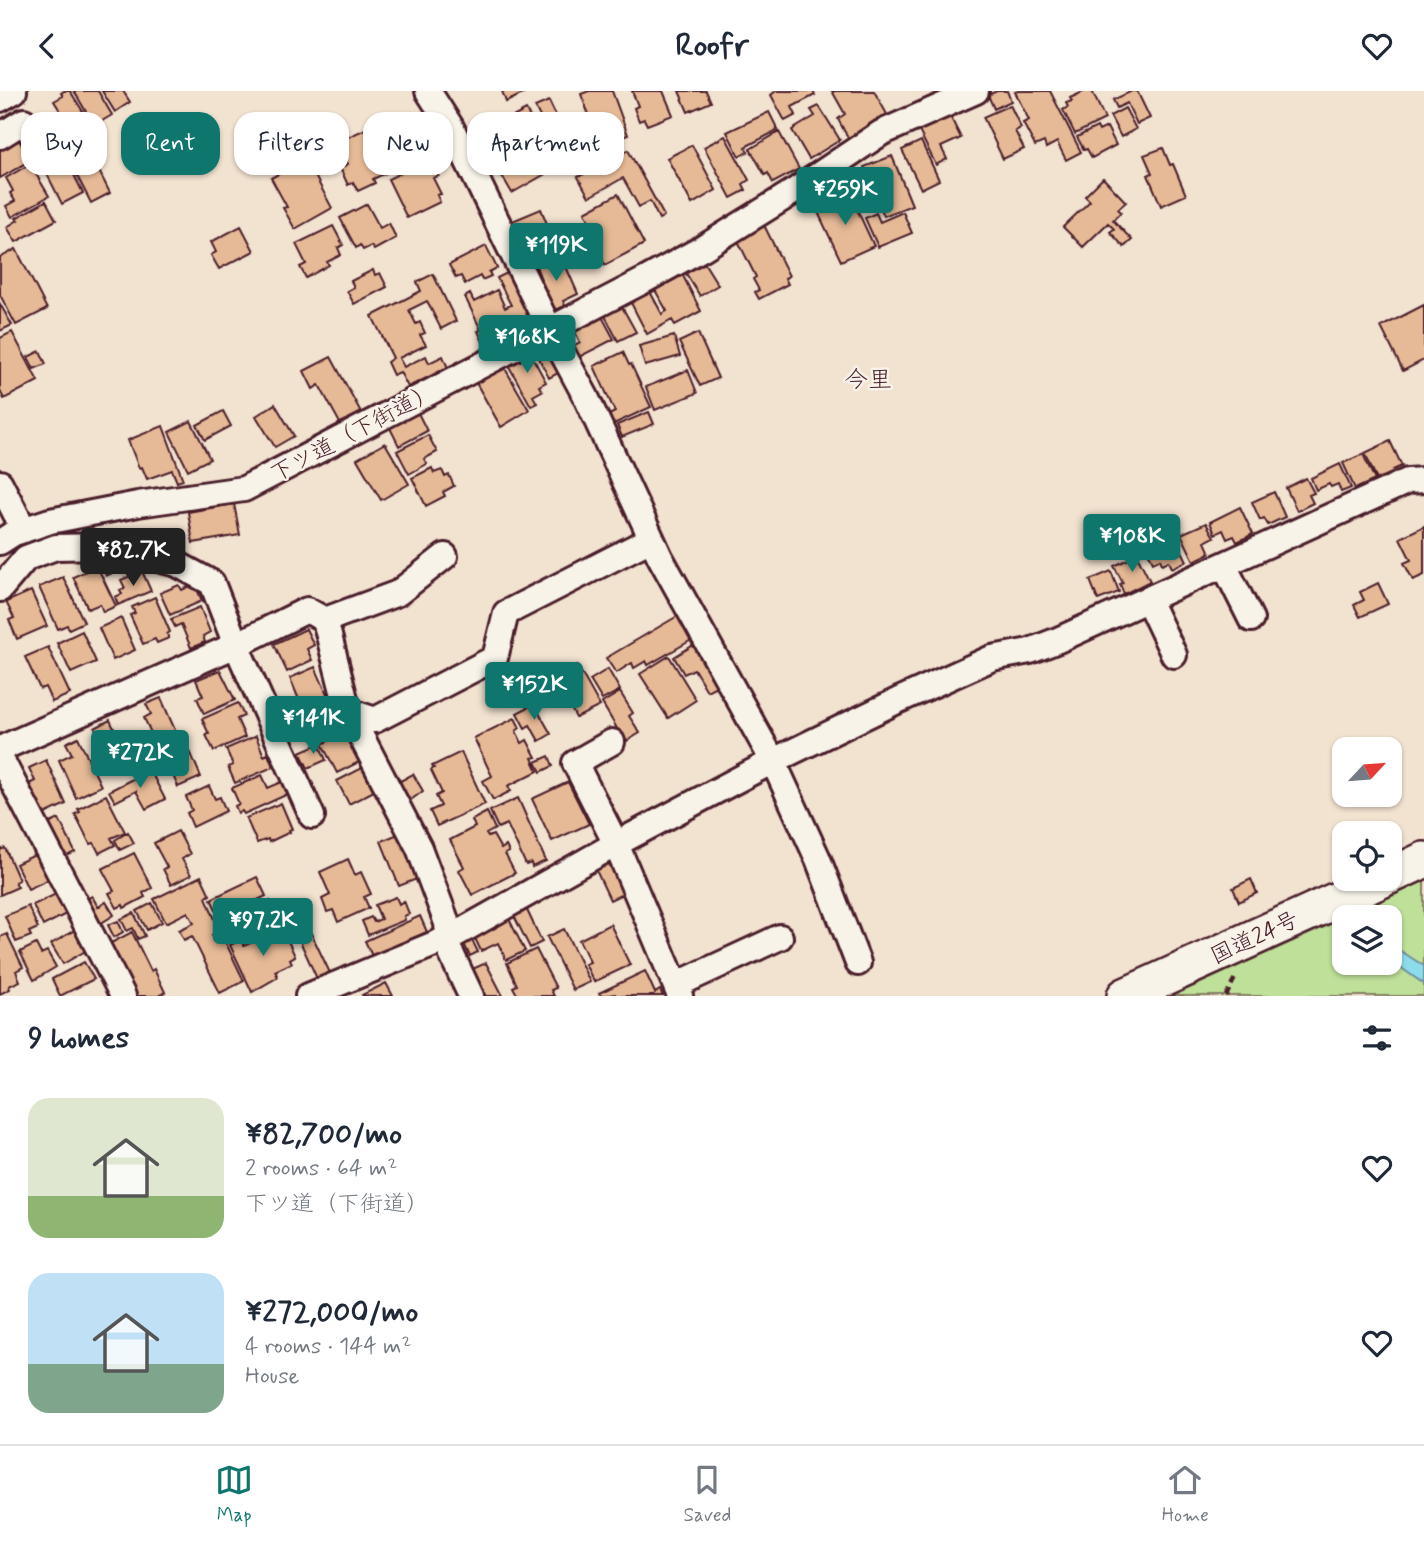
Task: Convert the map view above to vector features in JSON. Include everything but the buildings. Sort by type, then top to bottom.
[{"type":"highway","points":[[1402,870],[1424,860]]},
{"type":"highway","name":"国道24号","points":[[1125,996],[1357,891]]},
{"type":"street","points":[[0,99],[14,91]]},
{"type":"street","points":[[428,91],[451,127],[549,328],[586,397],[651,539],[773,761],[818,859],[858,963]]},
{"type":"street","name":"下ツ道（下街道）","points":[[0,541],[24,530],[53,535],[138,504],[244,489],[703,248],[881,133],[976,91]]},
{"type":"street","points":[[0,136],[21,123]]},
{"type":"street","points":[[308,996],[339,991],[449,938],[616,844],[773,761],[899,699],[992,658],[1039,647],[1408,481],[1424,480]]},
{"type":"street","points":[[0,483],[24,530]]},
{"type":"street","points":[[0,589],[26,558],[53,535],[177,563],[212,583],[236,645],[313,816]]},
{"type":"street","points":[[348,711],[375,720],[495,658],[506,613],[651,539]]},
{"type":"street","points":[[325,620],[398,593],[445,556]]},
{"type":"street","points":[[1224,565],[1251,619]]},
{"type":"street","points":[[1148,600],[1174,655]]},
{"type":"street","points":[[0,748],[236,645],[307,610],[325,620],[348,711],[419,848],[447,923],[449,949],[471,996]]},
{"type":"street","points":[[612,741],[575,763],[616,844],[678,991],[780,937]]},
{"type":"street","points":[[0,758],[122,996]]},
{"type":"green space","points":[[1424,881],[1424,996],[1172,996],[1332,923],[1332,975],[1402,975],[1402,905],[1372,905]]},
{"type":"water","points":[[1402,952],[1424,966],[1424,984],[1402,968]]},
{"type":"district","name":"今里","points":[[868,379]]}]
